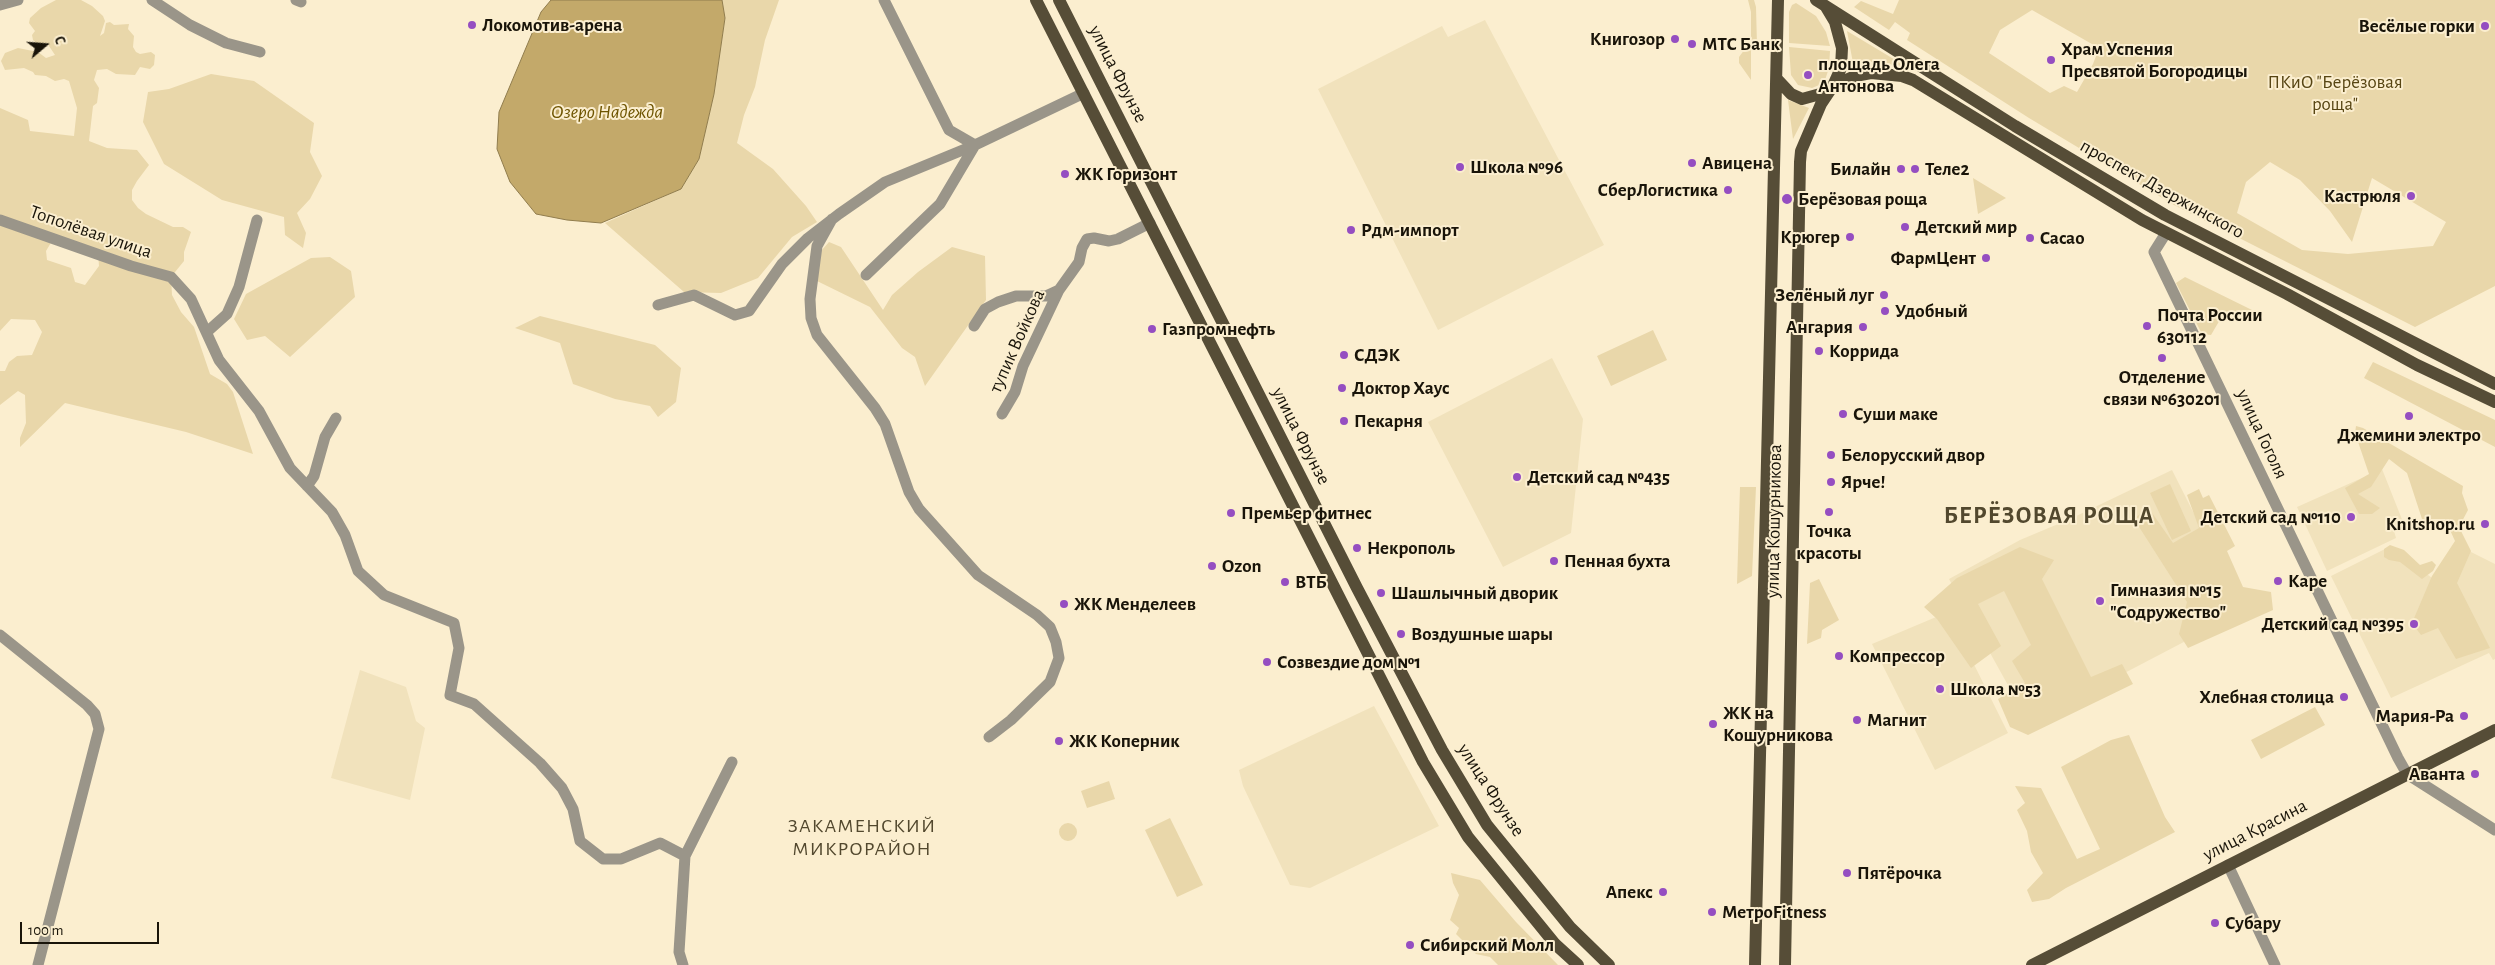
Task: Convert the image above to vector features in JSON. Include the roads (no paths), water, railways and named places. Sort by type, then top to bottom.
[{"type":"main road","name":"улица Фрунзе","points":[[1036,0],[1423,762],[1468,837],[1555,944],[1578,965]]},
{"type":"main road","name":"улица Фрунзе","points":[[1059,0],[1324,524],[1442,750],[1487,825],[1570,927],[1609,965]]},
{"type":"main road","points":[[1778,0],[1777,79],[1791,94],[1802,99],[1824,93],[1833,86],[1841,68],[1842,48],[1835,22],[1821,1]]},
{"type":"main road","name":"проспект Дзержинского","points":[[1821,1],[2015,126],[2165,215],[2495,384]]},
{"type":"main road","name":"проспект Дзержинского","points":[[1833,86],[1855,76],[1871,73],[1896,74],[1913,80],[2060,172],[2166,233],[2287,294],[2417,365],[2495,402]]},
{"type":"main road","name":"улица Кошурникова","points":[[1756,965],[1777,79]]},
{"type":"main road","name":"улица Кошурникова","points":[[1785,965],[1800,162],[1801,151],[1821,104],[1833,86]]},
{"type":"main road","points":[[1263,450],[1282,440]]},
{"type":"main road","points":[[1306,534],[1324,524]]},
{"type":"main road","name":"улица Красина","points":[[2032,965],[2495,730]]},
{"type":"street","points":[[0,4],[18,0]]},
{"type":"street","points":[[152,0],[190,25],[226,43],[260,52]]},
{"type":"street","points":[[884,0],[949,130],[975,145]]},
{"type":"street","points":[[658,304],[694,295],[735,316],[749,311],[782,264],[808,238],[885,182],[975,145],[1084,93]]},
{"type":"street","points":[[866,276],[940,204],[975,145]]},
{"type":"street","points":[[832,219],[817,246],[810,299],[811,318],[817,335],[875,408],[885,424],[906,485],[919,509],[978,575],[1037,615],[1050,627],[1056,642],[1059,658],[1050,682],[1020,712],[989,737]]},
{"type":"street","name":"Тополёвая улица","points":[[0,220],[131,266],[171,277],[191,299],[208,332]]},
{"type":"street","points":[[257,220],[239,287],[228,314],[208,332],[219,360],[259,411],[290,468],[332,512],[346,535],[358,571],[384,595],[454,623],[459,648],[450,695],[474,704],[502,726],[562,788],[573,808],[580,841],[603,859],[621,859],[660,843],[685,856]]},
{"type":"street","points":[[1059,290],[1079,262],[1082,248],[1087,239],[1094,238],[1109,241],[1118,239],[1150,223]]},
{"type":"street","name":"улица Гоголя","points":[[2166,233],[2154,252],[2407,774]]},
{"type":"street","name":"тупик Войкова","points":[[974,326],[985,309],[998,302],[1016,296],[1046,296],[1059,290]]},
{"type":"street","name":"тупик Войкова","points":[[1002,414],[1015,392],[1023,366],[1059,290]]},
{"type":"street","points":[[307,486],[314,476],[325,437],[336,418]]},
{"type":"street","points":[[0,635],[88,705],[95,714],[99,729],[38,965]]},
{"type":"street","points":[[683,965],[679,952],[685,856],[732,762]]},
{"type":"street","points":[[2407,774],[2495,830]]},
{"type":"street","points":[[2228,865],[2275,965]]},
{"type":"water","name":"Озеро Надежда","points":[[551,0],[722,0],[725,18],[714,94],[699,159],[681,189],[601,223],[567,220],[536,214],[510,182],[497,149],[499,112],[541,12]]},
{"type":"place","name":"Локомотив-арена","points":[[472,25]]},
{"type":"place","name":"Весёлые горки","points":[[2485,26]]},
{"type":"place","name":"Книгозор","points":[[1675,39]]},
{"type":"place","name":"МТС Банк","points":[[1692,44]]},
{"type":"place","name":"Храм Успения Пресвятой Богородицы","points":[[2051,60]]},
{"type":"place","name":"площадь Олега Антонова","points":[[1808,75]]},
{"type":"place","name":"Авицена","points":[[1692,163]]},
{"type":"place","name":"Школа №96","points":[[1460,167]]},
{"type":"place","name":"Билайн","points":[[1901,169]]},
{"type":"place","name":"Теле2","points":[[1915,169]]},
{"type":"place","name":"ЖК Горизонт","points":[[1065,174]]},
{"type":"place","name":"СберЛогистика","points":[[1728,190]]},
{"type":"place","name":"Кастрюля","points":[[2411,196]]},
{"type":"place","name":"Берёзовая роща","points":[[1787,199]]},
{"type":"place","name":"Детский мир","points":[[1905,227]]},
{"type":"place","name":"Рдм-импорт","points":[[1351,230]]},
{"type":"place","name":"Крюгер","points":[[1850,237]]},
{"type":"place","name":"Cacao","points":[[2030,238]]},
{"type":"place","name":"ФармЦент","points":[[1986,258]]},
{"type":"place","name":"Зелёный луг","points":[[1884,295]]},
{"type":"place","name":"Удобный","points":[[1885,311]]},
{"type":"place","name":"Почта России 630112","points":[[2147,326]]},
{"type":"place","name":"Ангария","points":[[1863,327]]},
{"type":"place","name":"Газпромнефть","points":[[1152,329]]},
{"type":"place","name":"Коррида","points":[[1819,351]]},
{"type":"place","name":"СДЭК","points":[[1344,355]]},
{"type":"place","name":"Отделение связи №630201","points":[[2162,358]]},
{"type":"place","name":"Доктор Хаус","points":[[1342,388]]},
{"type":"place","name":"Суши маке","points":[[1843,414]]},
{"type":"place","name":"Джемини электро","points":[[2409,416]]},
{"type":"place","name":"Пекарня","points":[[1344,421]]},
{"type":"place","name":"Белорусский двор","points":[[1831,455]]},
{"type":"place","name":"Детский сад №435","points":[[1517,477]]},
{"type":"place","name":"Ярче!","points":[[1831,482]]},
{"type":"place","name":"Точка красоты","points":[[1829,512]]},
{"type":"place","name":"Премьер фитнес","points":[[1231,513]]},
{"type":"place","name":"Детский сад №110","points":[[2351,517]]},
{"type":"place","name":"Knitshop.ru","points":[[2485,524]]},
{"type":"place","name":"Некрополь","points":[[1357,548]]},
{"type":"place","name":"Пенная бухта","points":[[1554,561]]},
{"type":"place","name":"Ozon","points":[[1212,566]]},
{"type":"place","name":"Каре","points":[[2278,581]]},
{"type":"place","name":"ВТБ","points":[[1285,582]]},
{"type":"place","name":"Шашлычный дворик","points":[[1381,593]]},
{"type":"place","name":"Гимназия №15 \"Содружество\"","points":[[2100,601]]},
{"type":"place","name":"ЖК Менделеев","points":[[1064,604]]},
{"type":"place","name":"Детский сад №395","points":[[2414,624]]},
{"type":"place","name":"Воздушные шары","points":[[1401,634]]},
{"type":"place","name":"Компрессор","points":[[1839,656]]},
{"type":"place","name":"Созвездие дом №1","points":[[1267,662]]},
{"type":"place","name":"Школа №53","points":[[1940,689]]},
{"type":"place","name":"Хлебная столица","points":[[2344,697]]},
{"type":"place","name":"Мария-Ра","points":[[2464,716]]},
{"type":"place","name":"Магнит","points":[[1857,720]]},
{"type":"place","name":"ЖК на Кошурникова","points":[[1713,724]]},
{"type":"place","name":"ЖК Коперник","points":[[1059,741]]},
{"type":"place","name":"Аванта","points":[[2475,774]]},
{"type":"place","name":"Пятёрочка","points":[[1847,873]]},
{"type":"place","name":"Апекс","points":[[1663,892]]},
{"type":"place","name":"МетроFitness","points":[[1712,912]]},
{"type":"place","name":"Субару","points":[[2215,923]]},
{"type":"place","name":"Сибирский Молл","points":[[1410,945]]},
{"type":"district","name":"БЕРЁЗОВАЯ РОЩА","points":[[2049,516]]},
{"type":"district","name":"ЗАКАМЕНСКИЙ МИКРОРАЙОН","points":[[862,838]]},
{"type":"park label","name":"ПКиО \"Берёзовая роща\"","points":[[2335,93]]}]
